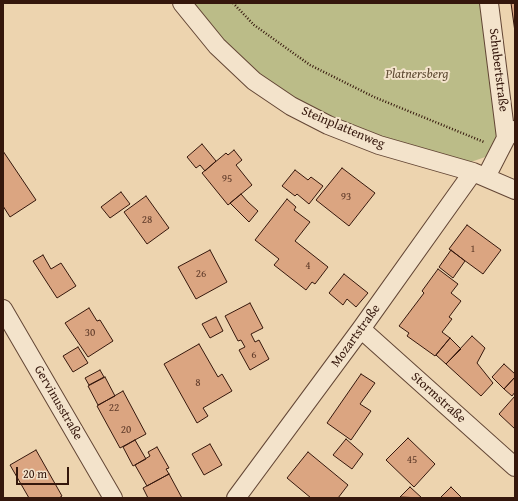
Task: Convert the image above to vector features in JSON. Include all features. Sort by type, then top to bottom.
[{"type":"street","name":"Steinplattenweg","points":[[182,3],[217,46],[254,81],[291,106],[328,125],[379,145],[479,174],[515,190]]},
{"type":"street","name":"Schubertstraße","points":[[489,3],[510,133]]},
{"type":"street","name":"Mozartstraße","points":[[236,498],[361,329],[510,133]]},
{"type":"street","name":"Gervinusstraße","points":[[3,309],[112,498]]},
{"type":"street","name":"Stormstraße","points":[[361,329],[515,467]]},
{"type":"path","points":[[233,3],[254,25],[310,65],[374,96],[488,144]]},
{"type":"green space","name":"Platnersberg","points":[[191,3],[482,3],[497,137],[488,156],[468,163],[369,137],[323,117],[244,64]]},
{"type":"building","points":[[511,3],[515,3],[515,32]]},
{"type":"building","points":[[202,144],[216,161],[205,171],[200,165],[196,168],[187,157]]},
{"type":"building","points":[[234,150],[242,160],[236,165],[252,185],[228,205],[202,173],[226,153],[228,155]]},
{"type":"building","points":[[3,151],[36,200],[10,217],[3,206]]},
{"type":"building","points":[[342,168],[375,193],[349,226],[316,200]]},
{"type":"building","points":[[295,170],[308,180],[311,177],[323,186],[309,204],[297,194],[295,196],[282,186]]},
{"type":"building","points":[[121,192],[130,204],[110,218],[101,207]]},
{"type":"building","points":[[241,194],[258,211],[249,222],[230,203]]},
{"type":"building","points":[[146,196],[169,228],[147,244],[124,212]]},
{"type":"building","points":[[287,199],[296,207],[294,210],[310,222],[295,241],[328,267],[315,284],[312,282],[306,290],[274,265],[279,259],[255,240]]},
{"type":"building","points":[[467,225],[501,250],[483,274],[449,249]]},
{"type":"building","points":[[210,250],[227,282],[196,299],[178,267]]},
{"type":"building","points":[[451,250],[465,261],[453,278],[439,267]]},
{"type":"building","points":[[43,255],[51,269],[61,263],[76,286],[57,298],[33,261]]},
{"type":"building","points":[[438,269],[458,284],[451,293],[461,301],[449,317],[452,319],[442,332],[450,338],[435,356],[407,336],[409,333],[399,326],[424,293],[422,291]]},
{"type":"building","points":[[344,274],[368,293],[356,307],[347,299],[343,305],[329,293]]},
{"type":"building","points":[[250,303],[263,328],[251,334],[255,342],[259,340],[269,359],[250,370],[239,350],[245,347],[241,340],[238,341],[225,316]]},
{"type":"building","points":[[89,308],[97,321],[100,320],[113,341],[88,357],[65,323]]},
{"type":"building","points":[[216,317],[223,331],[210,338],[202,324]]},
{"type":"building","points":[[472,336],[485,348],[477,363],[493,383],[481,396],[446,364]]},
{"type":"building","points":[[450,338],[461,349],[446,364],[436,355]]},
{"type":"building","points":[[199,344],[218,377],[222,374],[232,391],[203,408],[208,416],[197,423],[164,364]]},
{"type":"building","points":[[78,347],[88,363],[73,372],[63,356]]},
{"type":"building","points":[[504,364],[515,374],[515,377],[504,389],[492,377]]},
{"type":"building","points":[[100,370],[104,377],[89,385],[85,378]]},
{"type":"building","points":[[361,374],[375,383],[360,404],[371,411],[351,440],[327,423]]},
{"type":"building","points":[[105,377],[115,396],[98,405],[88,386]]},
{"type":"building","points":[[515,377],[515,392],[512,396],[504,389]]},
{"type":"building","points":[[123,391],[146,434],[120,448],[97,406]]},
{"type":"building","points":[[515,396],[515,429],[499,414]]},
{"type":"building","points":[[408,438],[435,464],[414,487],[386,460]]},
{"type":"building","points":[[346,439],[363,454],[352,469],[333,455]]},
{"type":"building","points":[[135,440],[146,459],[133,466],[123,447]]},
{"type":"building","points":[[210,444],[222,465],[204,475],[192,454]]},
{"type":"building","points":[[157,447],[169,468],[166,469],[169,474],[147,486],[135,465],[150,456],[148,452]]},
{"type":"building","points":[[36,450],[62,496],[59,498],[29,498],[10,465]]},
{"type":"building","points":[[308,452],[348,485],[338,498],[311,498],[287,478]]},
{"type":"building","points":[[169,474],[182,498],[148,498],[143,488]]},
{"type":"building","points":[[410,487],[422,498],[400,497]]},
{"type":"building","points":[[451,487],[462,498],[440,498]]}]
